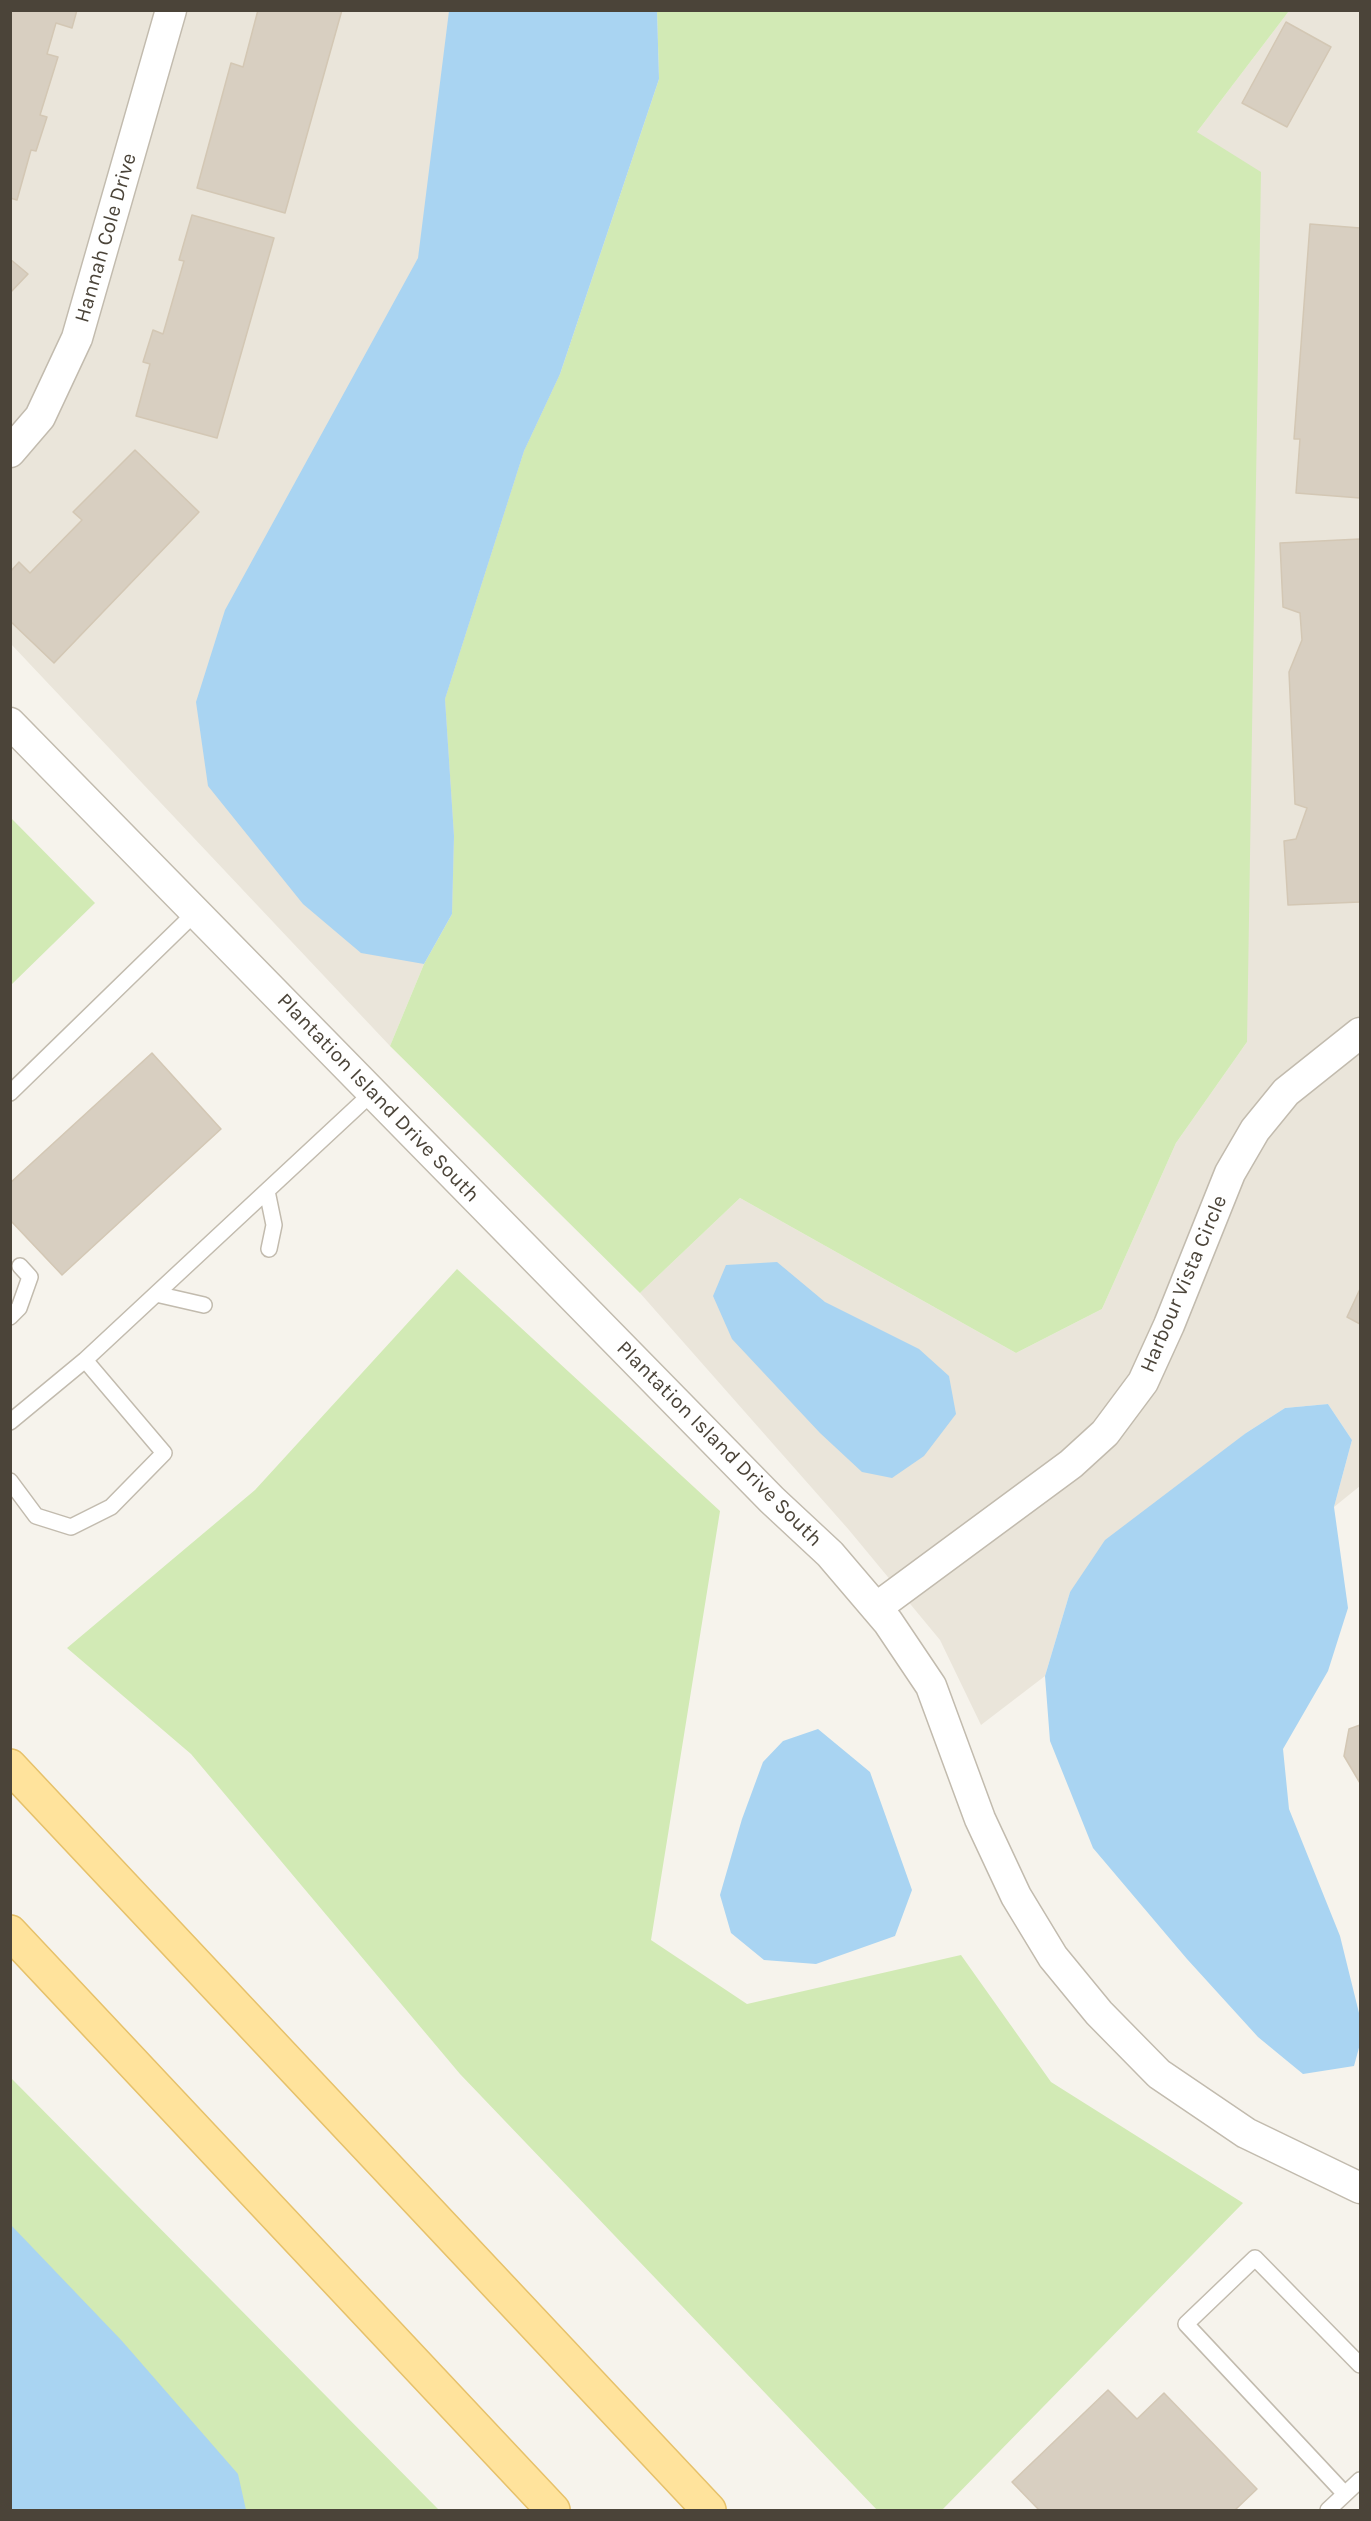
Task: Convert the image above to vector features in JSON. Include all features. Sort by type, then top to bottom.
[{"type":"main road","points":[[10,1766],[709,2511]]},
{"type":"main road","points":[[10,1932],[553,2511]]},
{"type":"street","name":"Hannah Cole Drive","points":[[10,452],[40,417],[77,339],[171,10]]},
{"type":"street","name":"Plantation Island Drive South","points":[[10,723],[764,1491],[830,1554],[888,1622],[931,1686],[980,1819],[1016,1896],[1053,1957],[1099,2013],[1159,2074],[1226,2120],[1246,2133],[1360,2188]]},
{"type":"street","name":"Harbour Vista Circle","points":[[876,1608],[1071,1464],[1105,1433],[1143,1382],[1169,1325],[1230,1173],[1255,1130],[1286,1092],[1360,1033]]},
{"type":"lane","points":[[10,1093],[196,912]]},
{"type":"lane","points":[[10,1422],[85,1360],[372,1093]]},
{"type":"lane","points":[[267,1191],[274,1225],[269,1249]]},
{"type":"lane","points":[[10,1317],[19,1308],[30,1277],[20,1266]]},
{"type":"lane","points":[[156,1294],[204,1305]]},
{"type":"lane","points":[[10,1481],[36,1516],[71,1527],[111,1507],[164,1453],[85,1360]]},
{"type":"lane","points":[[1346,2494],[1186,2324],[1256,2258],[1360,2365]]},
{"type":"lane","points":[[1328,2511],[1360,2480]]},
{"type":"shaded area","points":[[11,11],[657,11],[659,79],[560,374],[452,914],[424,964],[390,1046],[11,644]]},
{"type":"shaded area","points":[[1289,11],[1360,11],[1360,1486],[1334,1507],[1352,1440],[1328,1404],[1285,1408],[1246,1433],[1070,1592],[1045,1676],[981,1725],[940,1640],[849,1530],[640,1293],[740,1198],[1016,1353],[1102,1309],[1176,1143],[1247,1042],[1197,132]]},
{"type":"green space","points":[[657,11],[1289,11],[1197,132],[1261,172],[1247,1042],[1176,1143],[1102,1309],[1016,1353],[740,1198],[640,1293],[390,1046],[424,964],[452,914],[454,836],[445,699],[524,451],[560,374],[659,79]]},
{"type":"green space","points":[[11,818],[95,903],[11,985]]},
{"type":"green space","points":[[457,1269],[720,1511],[651,1940],[747,2004],[961,1955],[1051,2082],[1243,2203],[942,2510],[877,2510],[460,2074],[191,1754],[67,1648],[255,1490]]},
{"type":"green space","points":[[11,2078],[439,2510],[11,2510]]},
{"type":"water","points":[[449,11],[657,11],[659,79],[560,374],[524,451],[445,699],[454,836],[452,914],[424,964],[361,953],[303,904],[208,786],[196,702],[225,610],[418,258]]},
{"type":"water","points":[[777,1262],[825,1302],[919,1349],[949,1376],[956,1414],[924,1456],[892,1478],[862,1472],[820,1433],[732,1339],[713,1296],[726,1265]]},
{"type":"water","points":[[1328,1404],[1352,1440],[1334,1507],[1348,1608],[1328,1671],[1283,1749],[1289,1809],[1340,1936],[1360,2017],[1360,2044],[1354,2066],[1303,2074],[1258,2037],[1187,1959],[1093,1848],[1050,1741],[1045,1676],[1070,1592],[1105,1540],[1246,1433],[1285,1408]]},
{"type":"water","points":[[818,1729],[870,1772],[912,1890],[895,1936],[816,1964],[764,1960],[731,1933],[720,1895],[742,1819],[763,1762],[783,1741]]},
{"type":"water","points":[[10,2224],[122,2341],[238,2474],[246,2510],[11,2510]]},
{"type":"building","points":[[10,10],[77,10],[72,28],[56,23],[47,54],[58,57],[40,115],[47,117],[36,151],[31,150],[17,200],[10,198]]},
{"type":"building","points":[[258,10],[342,10],[285,213],[197,188],[231,63],[243,67]]},
{"type":"building","points":[[1286,22],[1331,47],[1287,127],[1242,103]]},
{"type":"building","points":[[192,215],[274,238],[217,438],[136,416],[150,364],[143,362],[153,330],[163,334],[184,261],[179,260]]},
{"type":"building","points":[[1310,224],[1360,228],[1360,498],[1296,493],[1300,439],[1294,439]]},
{"type":"building","points":[[10,259],[28,274],[10,293]]},
{"type":"building","points":[[135,450],[199,512],[54,663],[10,621],[10,572],[19,562],[30,573],[82,520],[73,512]]},
{"type":"building","points":[[1360,539],[1360,902],[1288,905],[1284,841],[1296,839],[1307,808],[1295,804],[1289,672],[1302,640],[1300,613],[1283,607],[1280,543]]},
{"type":"building","points":[[152,1053],[221,1129],[62,1275],[10,1220],[10,1183]]},
{"type":"building","points":[[1360,1289],[1360,1324],[1347,1317]]},
{"type":"building","points":[[1360,1725],[1360,1783],[1344,1756],[1349,1729]]},
{"type":"building","points":[[1108,2390],[1137,2419],[1164,2393],[1257,2489],[1235,2510],[1039,2510],[1012,2482]]}]
